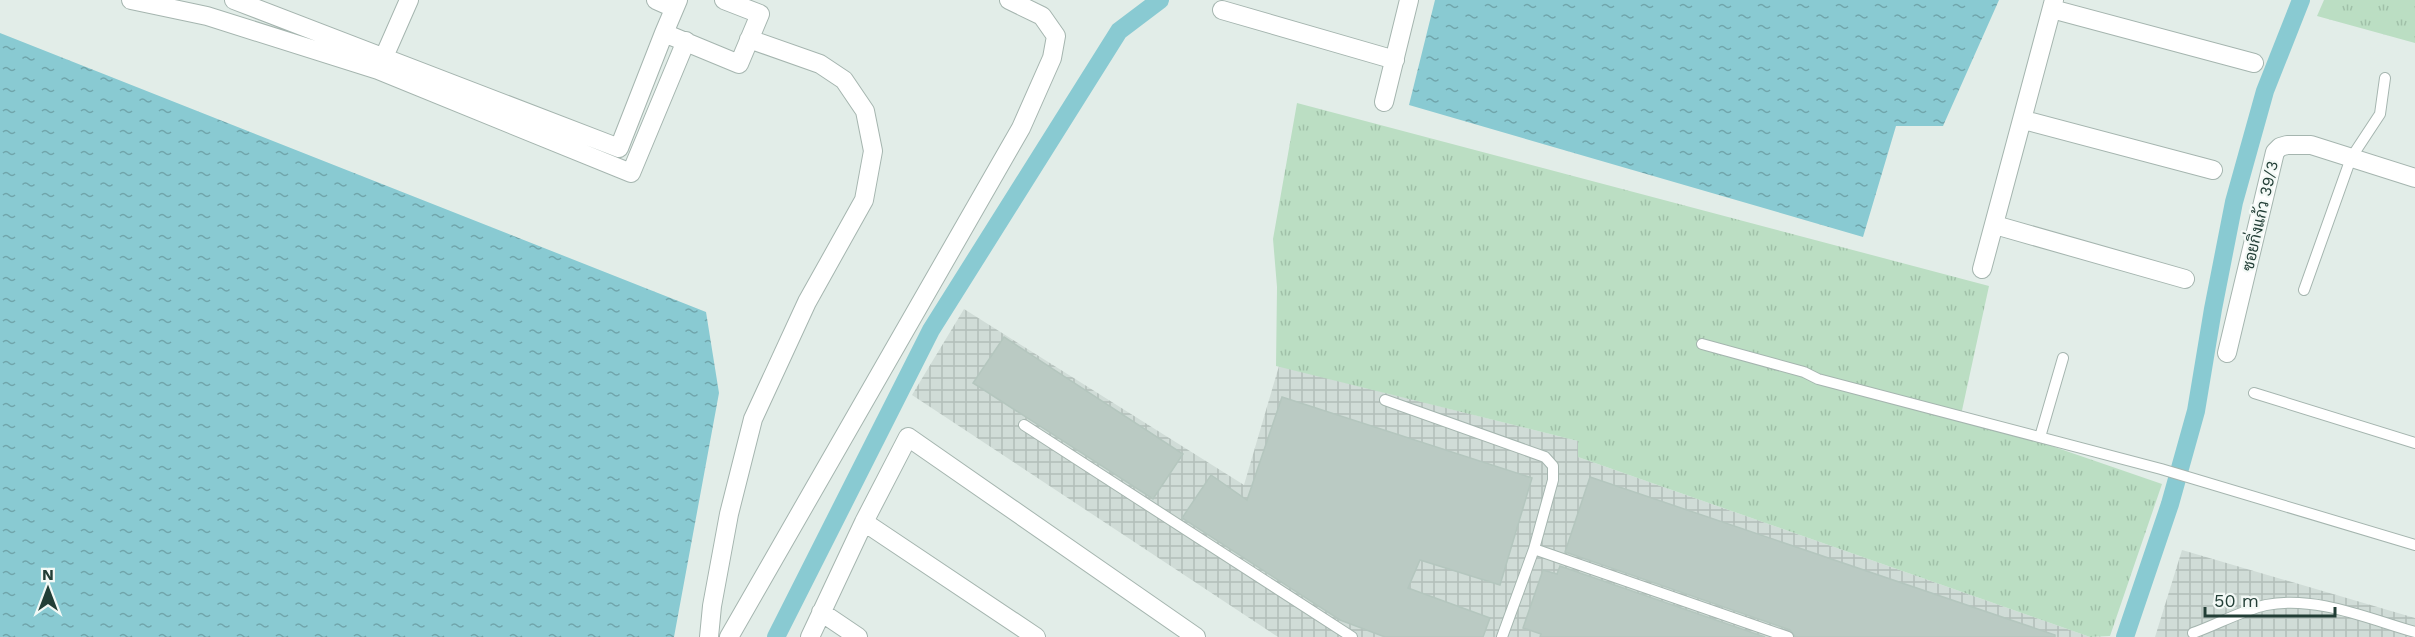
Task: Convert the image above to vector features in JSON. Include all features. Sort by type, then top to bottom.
[{"type":"street","points":[[131,0],[207,16],[381,64],[619,148],[676,4],[656,0]]},
{"type":"street","points":[[234,0],[631,172],[686,42]]},
{"type":"street","points":[[381,64],[409,0]]},
{"type":"street","points":[[664,33],[739,64],[760,14],[724,0]]},
{"type":"street","points":[[729,637],[1022,128],[1052,58],[1056,36],[1042,16],[1009,0]]},
{"type":"street","points":[[1384,102],[1409,0]]},
{"type":"street","points":[[1982,269],[2024,120],[2053,4],[2254,63]]},
{"type":"street","points":[[1222,10],[1395,60]]},
{"type":"street","points":[[709,637],[712,606],[729,514],[753,419],[807,302],[864,200],[873,151],[866,111],[844,80],[820,64],[750,39]]},
{"type":"street","points":[[2024,120],[2213,170]]},
{"type":"street","points":[[599,160],[608,144]]},
{"type":"street","name":"ซอยกิ่งแก้ว 39/3","points":[[2227,353],[2275,152],[2280,147],[2311,146],[2415,178]]},
{"type":"street","points":[[1995,225],[2185,279]]},
{"type":"street","points":[[810,637],[864,522],[908,437],[1196,637]]},
{"type":"street","points":[[864,522],[1036,637]]},
{"type":"street","points":[[821,612],[858,637]]},
{"type":"lane","points":[[2304,290],[2351,158],[2380,114],[2385,78]]},
{"type":"lane","points":[[1702,344],[1804,372],[1818,379],[2161,469],[2415,545]]},
{"type":"lane","points":[[2040,437],[2063,358]]},
{"type":"lane","points":[[2254,393],[2415,443]]},
{"type":"lane","points":[[1385,400],[1545,457],[1553,466],[1552,480],[1534,549],[1502,637]]},
{"type":"lane","points":[[1024,425],[1352,637]]},
{"type":"lane","points":[[1534,549],[1788,637]]},
{"type":"lane","points":[[2193,633],[2266,605],[2291,603],[2335,609],[2415,632]]},
{"type":"shaded area","points":[[964,309],[1244,485],[1279,366],[1578,441],[1578,457],[2090,637],[1278,637],[912,395]]},
{"type":"shaded area","points":[[2182,550],[2415,618],[2415,637],[2155,637]]},
{"type":"green space","points":[[2324,0],[2415,0],[2415,43],[2317,16]]},
{"type":"green space","points":[[1297,103],[1989,286],[1961,415],[2162,484],[2110,636],[2090,637],[1578,457],[1578,441],[1276,366],[1277,287],[1273,239]]},
{"type":"water","points":[[1435,0],[1999,0],[1943,126],[1896,126],[1863,237],[1409,105]]},
{"type":"water","points":[[0,33],[706,312],[719,393],[674,637],[0,637]]},
{"type":"building","points":[[1004,337],[1183,454],[1153,499],[973,383]]},
{"type":"building","points":[[1282,397],[1532,478],[1500,585],[1420,560],[1408,588],[1490,618],[1483,637],[1385,637],[1340,620],[1182,518],[1211,475],[1247,500]]},
{"type":"building","points":[[1590,477],[2055,635],[2055,637],[1795,637],[1790,630],[1565,552]]},
{"type":"building","points":[[1560,566],[1765,637],[1540,637],[1541,634],[1523,628],[1543,570],[1557,574]]},
{"type":"waterway","points":[[776,637],[931,330],[1119,31],[1160,0]]},
{"type":"waterway","points":[[2125,637],[2170,504],[2196,411],[2234,202],[2265,91],[2301,0]]}]
